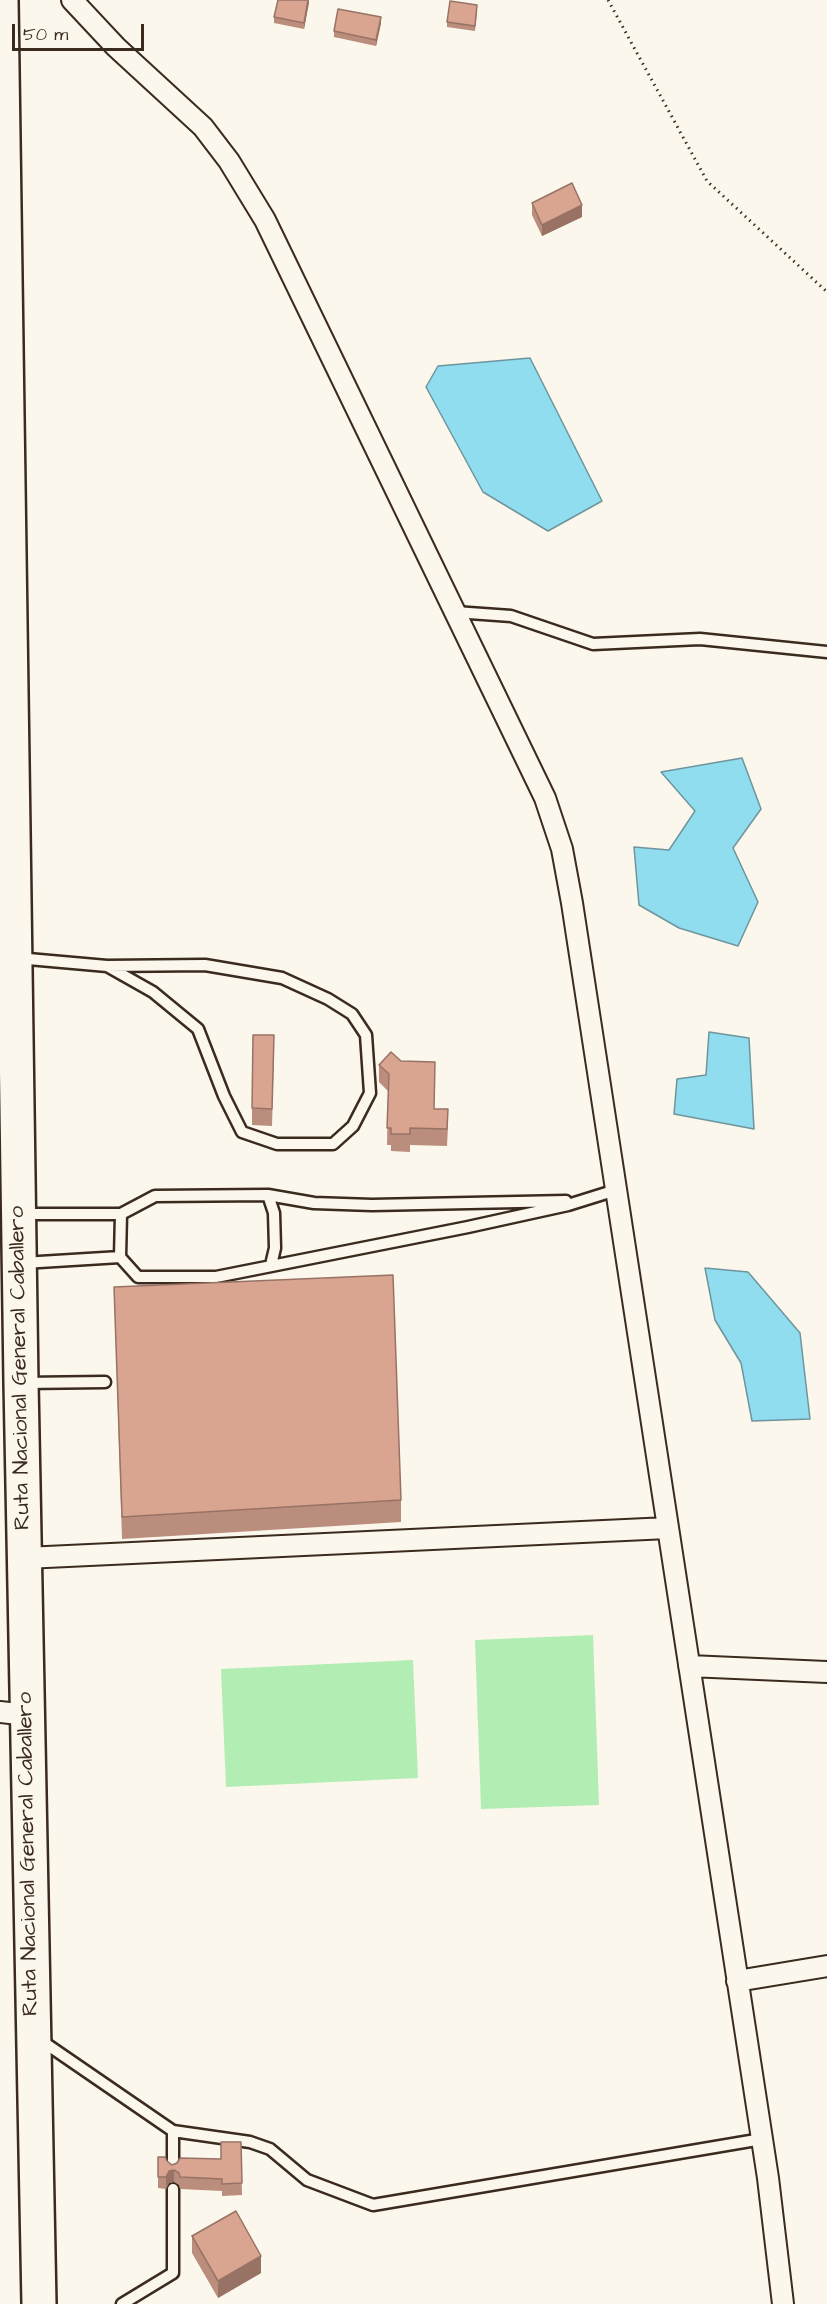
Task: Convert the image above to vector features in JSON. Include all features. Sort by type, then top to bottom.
[{"type":"highway","name":"Ruta Nacional General Caballero","points":[[1,0],[14,958],[12,1189],[20,1263],[25,1558],[14,1713],[32,2035],[39,2304]]},
{"type":"street","points":[[72,0],[105,36],[203,127],[229,160],[265,220],[545,798],[562,849],[762,2139],[783,2304]]},
{"type":"street","points":[[90,0],[105,36]]},
{"type":"street","points":[[25,1558],[668,1528]]},
{"type":"street","points":[[689,1666],[827,1672]]},
{"type":"street","points":[[737,1981],[827,1966]]},
{"type":"lane","points":[[455,612],[511,616],[593,644],[700,639],[827,652]]},
{"type":"lane","points":[[14,958],[107,966],[205,965],[282,978],[352,1014],[366,1035],[370,1093],[353,1126],[333,1144],[277,1144],[242,1132],[224,1096],[198,1029],[153,992],[107,966]]},
{"type":"lane","points":[[12,1189],[121,1214],[155,1196],[268,1195],[314,1203],[372,1205],[540,1200],[578,1202]]},
{"type":"lane","points":[[121,1214],[120,1257],[138,1276],[216,1276],[468,1227],[578,1202],[616,1190]]},
{"type":"lane","points":[[268,1195],[274,1213],[275,1248],[272,1265]]},
{"type":"lane","points":[[20,1263],[120,1257]]},
{"type":"lane","points":[[21,1383],[105,1382]]},
{"type":"lane","points":[[32,2035],[173,2131],[250,2142],[270,2149],[307,2180],[373,2205],[762,2139]]},
{"type":"lane","points":[[173,2131],[173,2169]]},
{"type":"lane","points":[[122,2304],[173,2273],[173,2189]]},
{"type":"path","points":[[608,0],[707,181],[827,292]]},
{"type":"green space","points":[[593,1635],[599,1805],[481,1809],[475,1640]]},
{"type":"green space","points":[[413,1660],[418,1778],[226,1787],[221,1669]]},
{"type":"water","points":[[530,358],[602,501],[548,531],[483,492],[426,387],[438,366]]},
{"type":"water","points":[[742,758],[761,809],[733,848],[758,902],[738,946],[679,928],[639,905],[634,847],[669,850],[695,811],[661,772]]},
{"type":"water","points":[[709,1032],[749,1038],[754,1129],[674,1114],[677,1079],[706,1075]]},
{"type":"water","points":[[705,1268],[748,1272],[800,1333],[810,1419],[752,1421],[741,1363],[715,1320]]},
{"type":"building","points":[[278,0],[308,0],[304,23],[274,17]]},
{"type":"building","points":[[450,1],[477,5],[475,26],[447,22]]},
{"type":"building","points":[[338,9],[381,17],[376,40],[334,31]]},
{"type":"building","points":[[572,183],[582,205],[542,225],[532,203]]},
{"type":"building","points":[[253,1035],[274,1035],[272,1109],[252,1108]]},
{"type":"building","points":[[391,1052],[401,1061],[435,1062],[434,1109],[448,1109],[447,1129],[410,1128],[410,1134],[391,1134],[391,1128],[387,1128],[389,1074],[379,1065]]},
{"type":"building","points":[[393,1275],[401,1500],[122,1517],[114,1287]]},
{"type":"building","points":[[221,2142],[241,2142],[242,2183],[222,2184],[222,2179],[180,2177],[179,2173],[174,2170],[169,2171],[166,2177],[158,2177],[158,2157],[165,2157],[172,2165],[180,2158],[221,2159]]},
{"type":"building","points":[[236,2211],[261,2256],[218,2281],[192,2236]]}]
